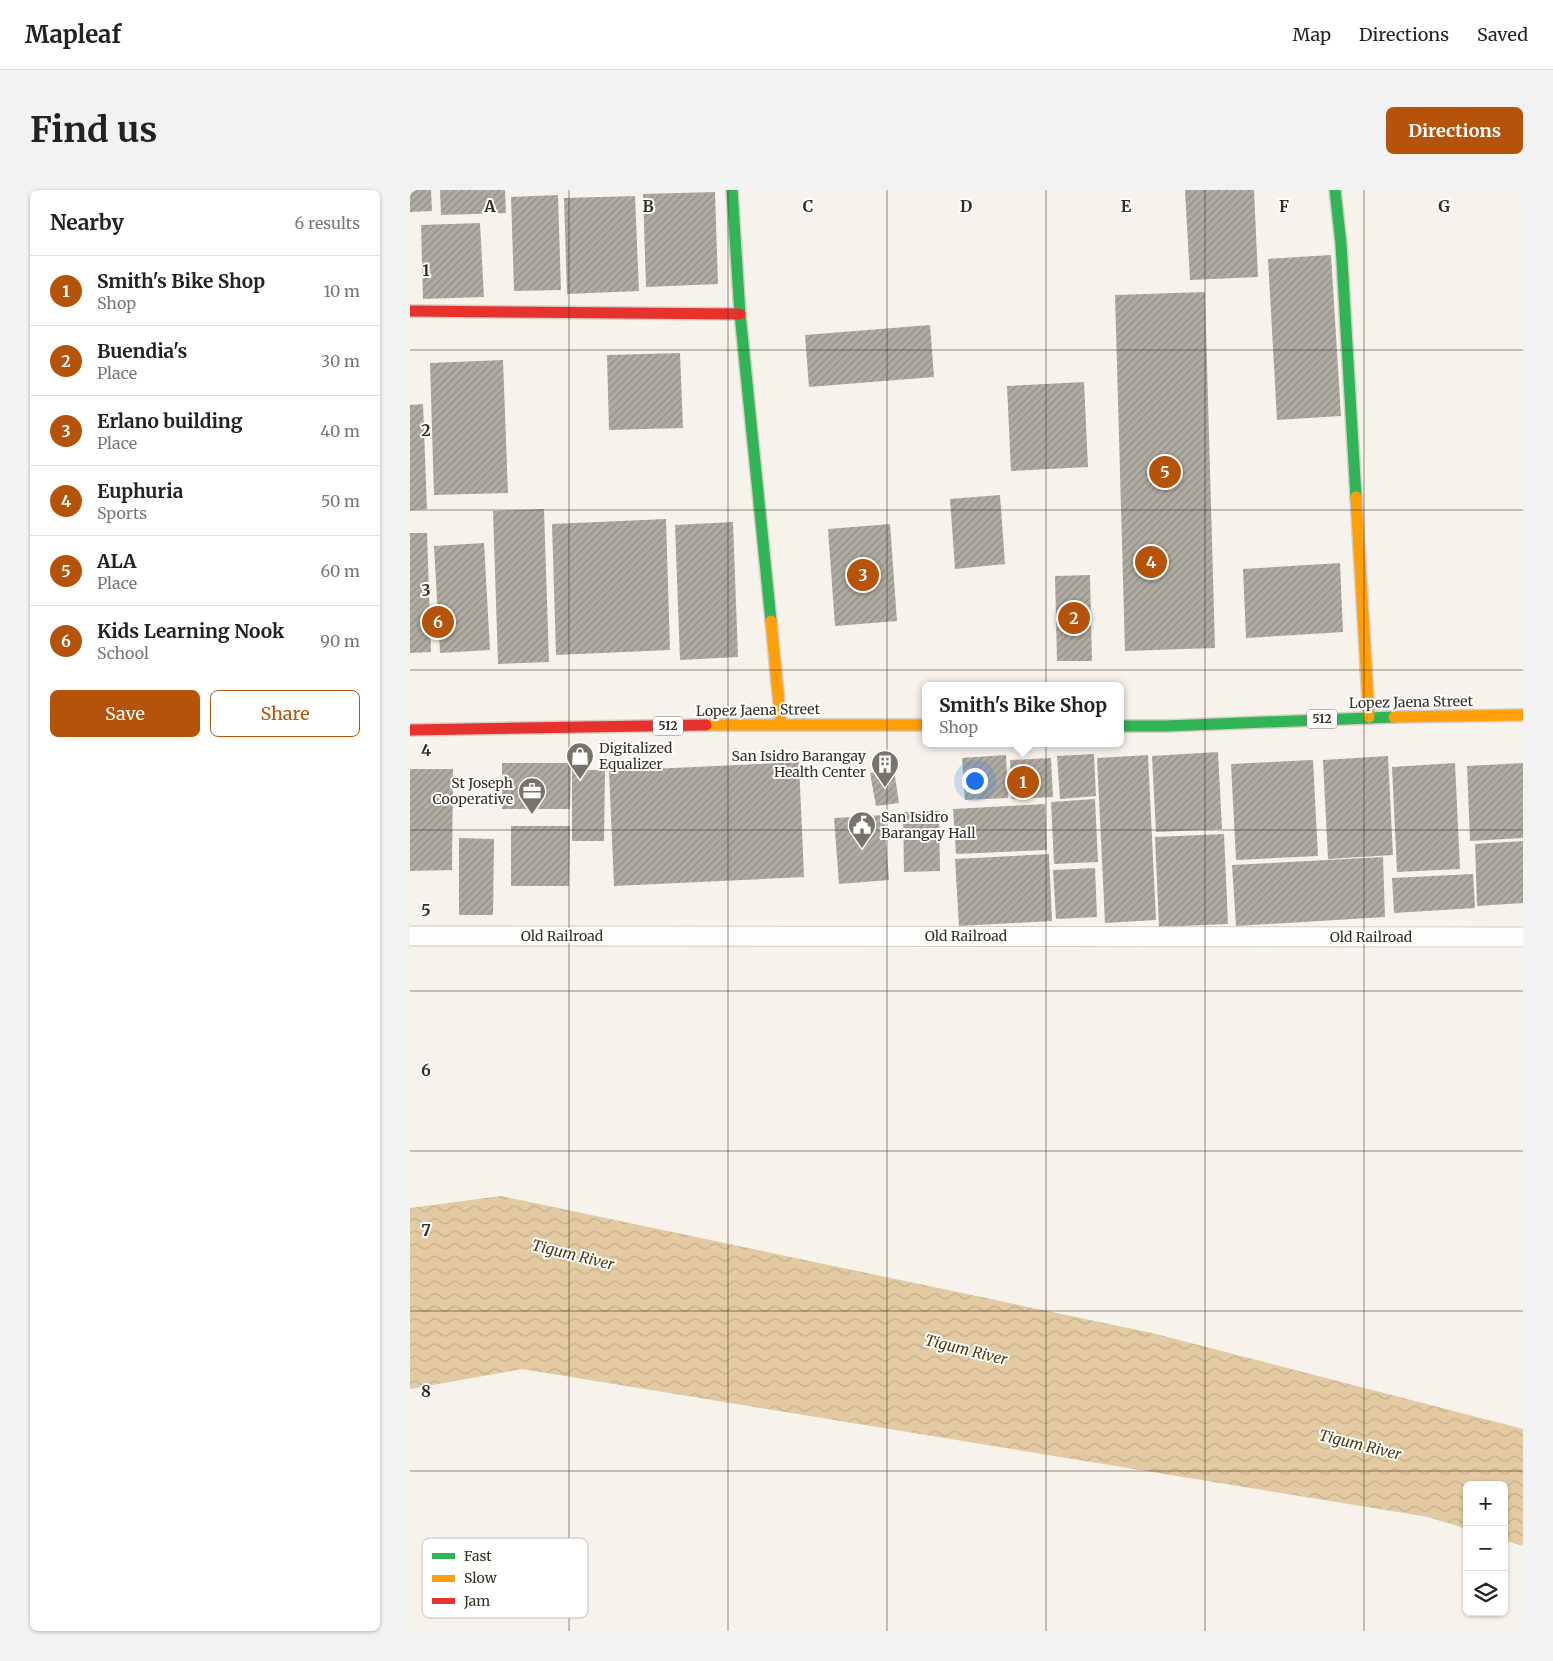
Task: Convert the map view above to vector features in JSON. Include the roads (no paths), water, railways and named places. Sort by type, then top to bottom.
[{"type":"street","points":[[732,190],[740,314],[781,724]]},
{"type":"street","points":[[1335,190],[1341,244],[1369,717]]},
{"type":"street","points":[[410,311],[740,314]]},
{"type":"street","name":"Lopez Jaena Street","points":[[1124,726],[1166,726],[1369,717],[1523,715]]},
{"type":"street","name":"Lopez Jaena Street","points":[[410,730],[781,724],[922,724]]},
{"type":"lane","name":"Old Railroad","points":[[410,936],[1523,936]]},
{"type":"water","name":"Tigum River","points":[[501,1196],[1152,1333],[1523,1429],[1523,1546],[1508,1541],[1508,1481],[1463,1481],[1463,1528],[1428,1517],[522,1369],[410,1389],[410,1208]]},
{"type":"place","name":"ALA","points":[[1165,472]]},
{"type":"place","name":"Euphuria","points":[[1151,562]]},
{"type":"place","name":"Erlano building","points":[[863,575]]},
{"type":"place","name":"Buendia's","points":[[1074,618]]},
{"type":"place","name":"Kids Learning Nook","points":[[438,622]]},
{"type":"place","name":"Digitalized Equalizer","points":[[580,780]]},
{"type":"place","name":"Smith's Bike Shop","points":[[1023,782]]},
{"type":"place","name":"San Isidro Barangay Health Center","points":[[885,788]]},
{"type":"place","name":"St Joseph Cooperative","points":[[532,815]]},
{"type":"place","name":"San Isidro Barangay Hall","points":[[862,849]]}]
